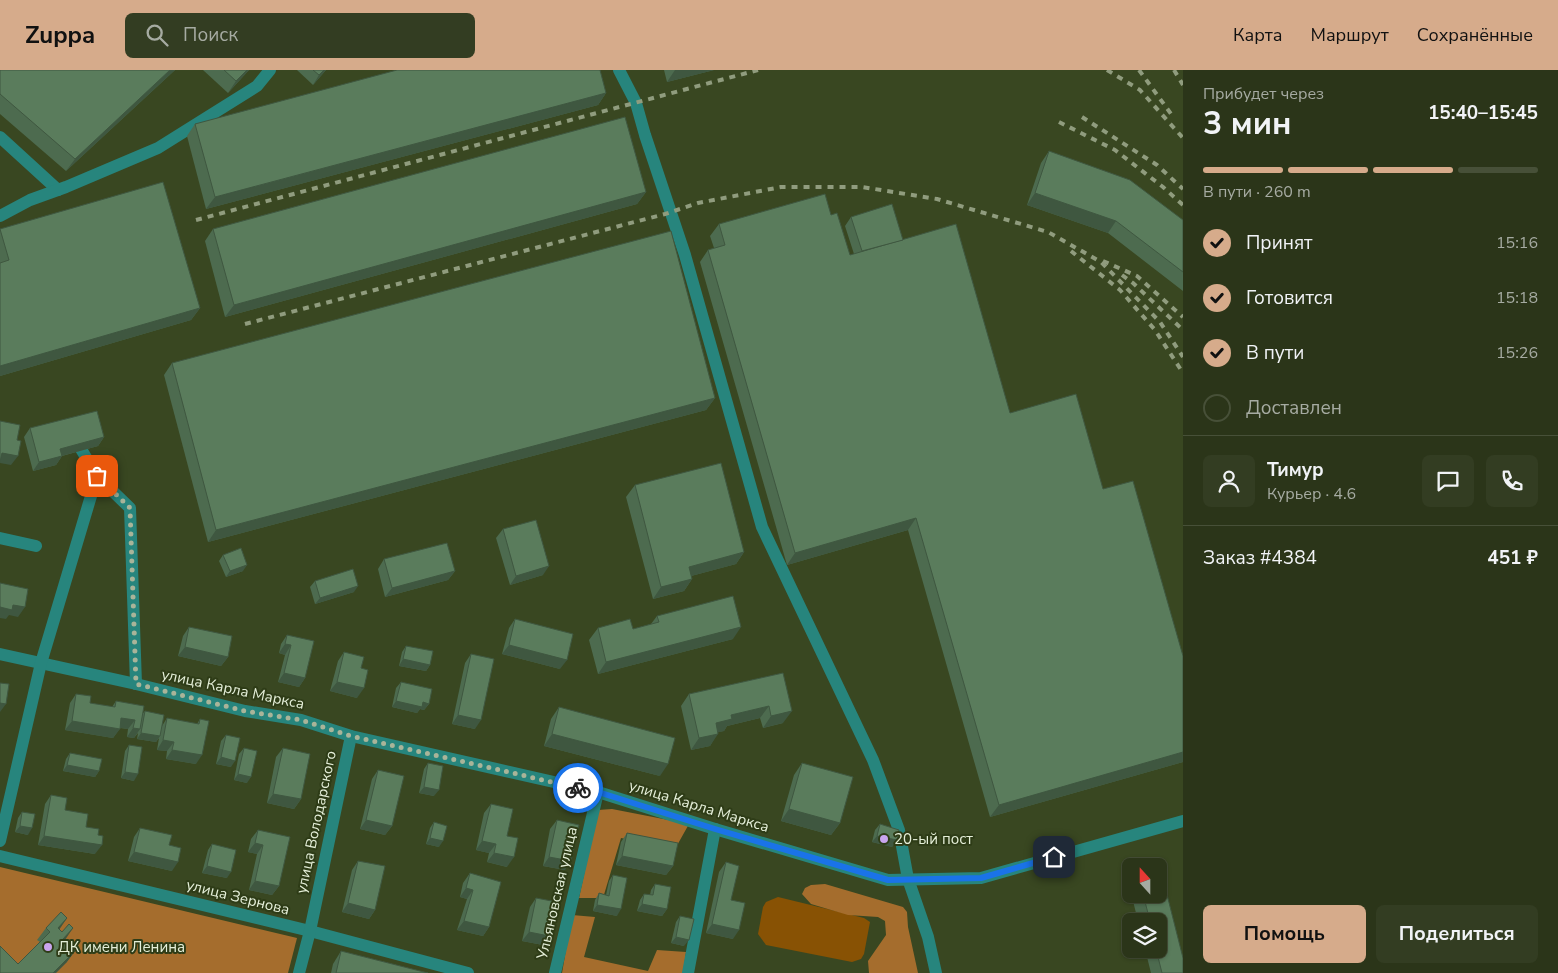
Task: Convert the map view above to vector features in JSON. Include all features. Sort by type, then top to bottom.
[{"type":"street","points":[[0,216],[30,200],[158,148],[257,86],[270,70]]},
{"type":"street","points":[[619,70],[636,103],[685,255],[762,527],[874,760],[899,830],[908,879],[928,937],[936,973]]},
{"type":"street","points":[[0,137],[58,190]]},
{"type":"street","points":[[81,449],[97,476],[130,508],[136,684]]},
{"type":"street","points":[[0,841],[42,663],[97,476]]},
{"type":"street","points":[[0,538],[36,546]]},
{"type":"street","name":"улица Карла Маркса","points":[[0,654],[136,684],[245,711],[301,720],[351,736],[598,792],[888,880],[981,878],[1183,821]]},
{"type":"street","name":"улица Володарского","points":[[299,973],[310,931],[351,736]]},
{"type":"street","name":"Ульяновская улица","points":[[555,973],[598,792]]},
{"type":"street","points":[[688,973],[715,829]]},
{"type":"street","name":"улица Зернова","points":[[0,856],[310,931],[450,971],[468,973]]},
{"type":"shaded area","points":[[612,809],[689,824],[675,849],[621,838],[603,898],[579,898],[598,810]]},
{"type":"shaded area","points":[[0,867],[297,938],[288,973],[0,973]]},
{"type":"shaded area","points":[[825,884],[903,907],[907,912],[908,927],[918,973],[869,973],[868,961],[886,935],[885,921],[878,917],[848,915],[811,904],[802,894],[805,888],[811,885]]},
{"type":"shaded area","points":[[778,897],[864,918],[870,922],[864,954],[861,959],[852,962],[766,945],[758,934],[763,907],[766,902]]},
{"type":"shaded area","points":[[572,915],[595,917],[584,957],[648,971],[657,950],[686,952],[683,973],[562,973]]},
{"type":"building","points":[[0,70],[170,70],[75,159],[0,94]]},
{"type":"building","points":[[224,70],[247,70],[236,81]]},
{"type":"building","points":[[313,70],[324,70],[319,75]]},
{"type":"building","points":[[397,70],[600,70],[606,93],[215,197],[195,124]]},
{"type":"building","points":[[625,117],[646,192],[234,305],[213,229]]},
{"type":"building","points":[[1049,151],[1130,180],[1183,220],[1183,272],[1116,221],[1035,193]]},
{"type":"building","points":[[163,182],[200,308],[0,366],[0,263],[9,260],[0,229]]},
{"type":"building","points":[[825,194],[831,215],[837,213],[850,255],[956,224],[1010,413],[1076,394],[1103,489],[1133,481],[1183,656],[1183,752],[999,805],[916,518],[795,553],[708,250],[725,245],[719,224]]},
{"type":"building","points":[[892,204],[903,240],[862,251],[851,217]]},
{"type":"building","points":[[671,231],[715,398],[216,530],[172,363]]},
{"type":"building","points":[[97,411],[104,437],[60,449],[62,456],[39,462],[30,428]]},
{"type":"building","points":[[0,421],[20,425],[17,440],[21,441],[18,456],[2,453],[0,462]]},
{"type":"building","points":[[721,463],[744,552],[689,567],[692,579],[661,587],[635,485]]},
{"type":"building","points":[[536,520],[549,566],[516,576],[503,529]]},
{"type":"building","points":[[447,543],[455,571],[392,588],[384,559]]},
{"type":"building","points":[[241,548],[247,565],[230,571],[223,555]]},
{"type":"building","points":[[353,569],[358,586],[320,598],[315,581]]},
{"type":"building","points":[[0,583],[28,589],[25,607],[13,605],[12,610],[0,607]]},
{"type":"building","points":[[733,596],[741,627],[606,662],[598,628],[630,619],[633,629],[659,622],[657,616]]},
{"type":"building","points":[[515,619],[573,634],[567,660],[509,645]]},
{"type":"building","points":[[189,627],[232,636],[228,657],[185,647]]},
{"type":"building","points":[[287,635],[314,641],[305,678],[284,673],[291,645],[285,644]]},
{"type":"building","points":[[406,646],[433,651],[430,665],[403,659]]},
{"type":"building","points":[[344,652],[364,657],[361,668],[368,670],[364,688],[337,682]]},
{"type":"building","points":[[471,654],[494,659],[481,720],[458,715]]},
{"type":"building","points":[[783,673],[792,711],[771,716],[769,706],[731,715],[732,719],[716,723],[718,734],[699,738],[689,694]]},
{"type":"building","points":[[401,682],[432,689],[429,704],[423,702],[422,707],[396,701]]},
{"type":"building","points":[[0,683],[9,684],[6,704],[0,703]]},
{"type":"building","points":[[76,694],[91,696],[90,703],[115,707],[116,701],[144,706],[140,729],[133,728],[135,720],[121,718],[120,729],[72,721]]},
{"type":"building","points":[[559,707],[675,738],[668,764],[552,734]]},
{"type":"building","points":[[145,711],[164,715],[160,736],[141,733]]},
{"type":"building","points":[[167,718],[199,724],[200,719],[209,721],[202,755],[172,750],[174,742],[163,740]]},
{"type":"building","points":[[226,735],[240,738],[235,761],[221,757]]},
{"type":"building","points":[[129,745],[142,747],[138,774],[125,772]]},
{"type":"building","points":[[244,748],[257,751],[251,777],[238,774]]},
{"type":"building","points":[[283,748],[310,754],[301,799],[273,794]]},
{"type":"building","points":[[70,753],[102,759],[99,771],[67,765]]},
{"type":"building","points":[[428,763],[443,766],[439,790],[424,787]]},
{"type":"building","points":[[802,763],[853,777],[840,823],[789,809]]},
{"type":"building","points":[[378,770],[404,776],[392,826],[366,820]]},
{"type":"building","points":[[51,795],[67,798],[65,810],[88,814],[86,827],[99,829],[98,835],[103,836],[102,845],[44,836]]},
{"type":"building","points":[[491,804],[513,809],[507,836],[518,838],[514,857],[494,853],[496,844],[482,841]]},
{"type":"building","points":[[22,812],[35,814],[32,828],[20,826]]},
{"type":"building","points":[[557,820],[579,825],[571,861],[549,857]]},
{"type":"building","points":[[434,822],[447,826],[443,841],[430,838]]},
{"type":"building","points":[[880,824],[899,830],[897,840],[877,836]]},
{"type":"building","points":[[140,828],[172,835],[169,845],[181,848],[178,862],[134,852]]},
{"type":"building","points":[[258,830],[290,837],[279,886],[255,881],[263,845],[255,843]]},
{"type":"building","points":[[627,833],[678,843],[673,866],[622,856]]},
{"type":"building","points":[[212,844],[236,850],[231,872],[207,866]]},
{"type":"building","points":[[358,861],[385,866],[375,910],[348,903]]},
{"type":"building","points":[[726,862],[739,866],[731,900],[745,903],[739,930],[712,924]]},
{"type":"building","points":[[470,873],[501,882],[489,927],[464,921],[473,890],[466,888]]},
{"type":"building","points":[[613,875],[627,878],[621,909],[597,905],[599,893],[609,896]]},
{"type":"building","points":[[655,884],[671,887],[667,909],[642,904],[644,894],[653,895]]},
{"type":"building","points":[[536,898],[557,902],[549,936],[529,932]]},
{"type":"building","points":[[1168,899],[1183,958],[1183,973],[1162,973],[1158,958],[1167,958],[1167,913],[1148,913],[1145,903],[1167,903]]},
{"type":"building","points":[[61,912],[67,918],[58,928],[62,932],[69,924],[73,928],[63,939],[75,951],[53,973],[0,973],[0,946],[18,964],[50,932],[46,928]]},
{"type":"building","points":[[680,916],[694,919],[689,940],[676,937]]},
{"type":"building","points":[[341,951],[428,973],[336,973]]},
{"type":"railway","points":[[196,220],[758,70]]},
{"type":"railway","points":[[1107,70],[1140,90],[1183,138]]},
{"type":"railway","points":[[1139,70],[1174,118]]},
{"type":"railway","points":[[1174,70],[1183,85]]},
{"type":"railway","points":[[1082,117],[1157,165],[1183,189]]},
{"type":"railway","points":[[1059,122],[1115,150],[1183,205]]},
{"type":"railway","points":[[245,324],[665,214],[698,203],[781,187],[862,187],[937,199],[1048,232],[1101,262],[1160,322],[1183,357]]},
{"type":"railway","points":[[1071,251],[1120,290],[1155,330],[1183,373]]},
{"type":"railway","points":[[1103,261],[1137,276],[1183,317]]},
{"type":"railway","points":[[1122,275],[1183,330]]},
{"type":"way so far","points":[[97,476],[130,508],[136,684],[245,711],[301,720],[351,736],[578,788]]},
{"type":"place","name":"20-ый пост","points":[[884,839]]},
{"type":"place","name":"ДК имени Ленина","points":[[48,947]]},
{"type":"route","points":[[578,788],[598,792],[888,880],[981,878],[1054,857]]}]
